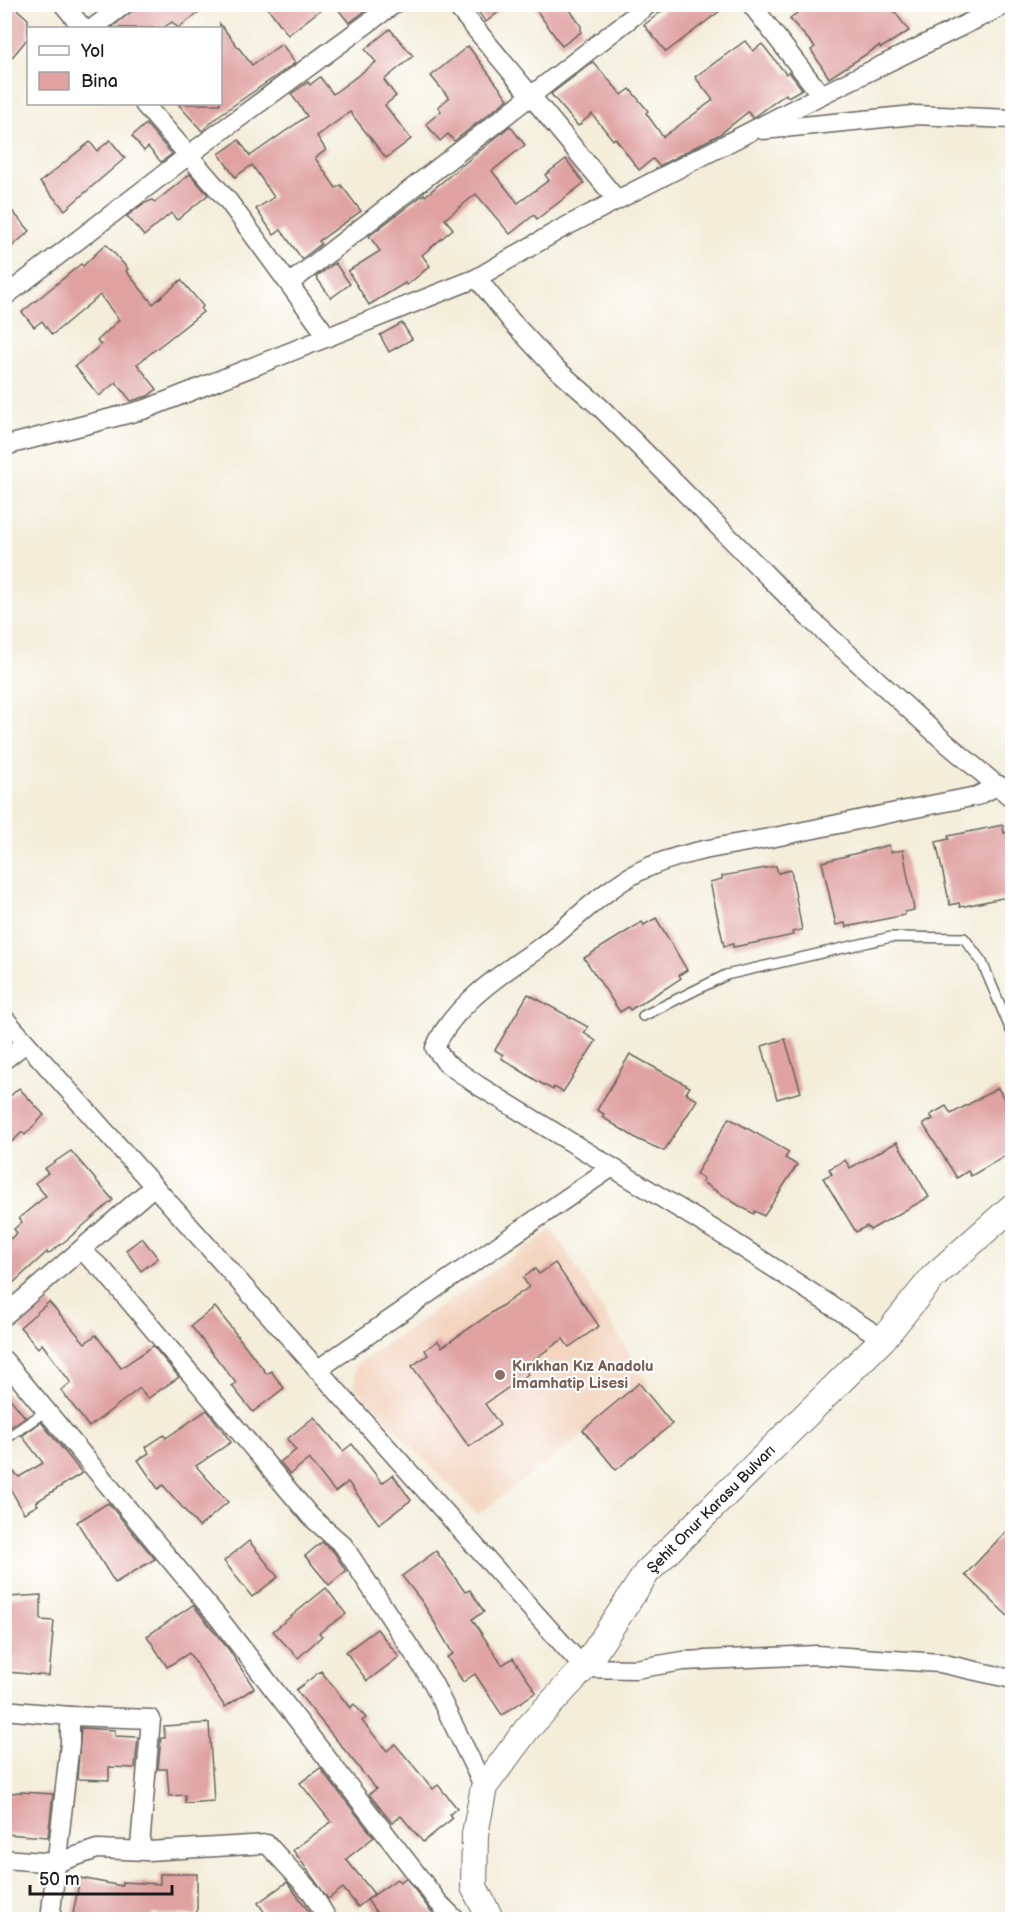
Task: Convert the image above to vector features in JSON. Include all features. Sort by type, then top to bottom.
[{"type":"street","points":[[63,4],[82,27]]},
{"type":"street","points":[[94,27],[125,4]]},
{"type":"street","points":[[4,297],[190,154],[394,4]]},
{"type":"street","points":[[454,4],[617,200]]},
{"type":"street","points":[[290,283],[649,4]]},
{"type":"street","points":[[751,4],[822,95]]},
{"type":"street","points":[[4,446],[146,409],[477,278],[559,230],[617,200],[1007,4]]},
{"type":"street","points":[[145,105],[190,154],[290,283],[327,336]]},
{"type":"street","points":[[753,131],[914,115],[1012,119]]},
{"type":"street","points":[[477,278],[512,322],[553,366],[601,408],[808,617],[944,741],[1012,798]]},
{"type":"street","points":[[883,1339],[612,1167],[479,1086],[446,1063],[435,1048],[441,1032],[490,981],[547,942],[595,902],[638,873],[658,863],[710,850],[977,796],[999,785]]},
{"type":"street","points":[[4,1018],[584,1668],[635,1669],[683,1661],[816,1655],[940,1663],[1012,1679]]},
{"type":"street","points":[[4,1060],[26,1043]]},
{"type":"street","points":[[316,1370],[612,1167]]},
{"type":"street","points":[[4,1316],[82,1251],[153,1187]]},
{"type":"street","name":"Şehit Onur Karasu Bulvarı","points":[[491,1920],[474,1887],[476,1834],[484,1787],[527,1729],[584,1668],[646,1572],[883,1339],[933,1277],[1012,1208]]},
{"type":"street","points":[[82,1251],[105,1272],[311,1517],[343,1545],[433,1683],[484,1787]]},
{"type":"street","points":[[4,1360],[218,1616],[440,1903],[456,1920]]},
{"type":"street","points":[[4,1710],[70,1716],[151,1719],[140,1846],[148,1851]]},
{"type":"street","points":[[50,1920],[70,1743],[70,1716]]},
{"type":"street","points":[[4,1859],[56,1863],[98,1849],[148,1851],[267,1844],[312,1893],[328,1920]]},
{"type":"lane","points":[[643,1016],[726,975],[891,937],[964,938],[982,962],[1012,1032]]},
{"type":"lane","points":[[4,1440],[46,1411]]},
{"type":"shaded area","name":"Kırıkhan Kız Anadolu İmamhatip Lisesi","points":[[553,1230],[649,1385],[477,1515],[355,1387],[356,1365]]},
{"type":"building","points":[[4,4],[11,4],[28,19],[27,39],[4,67]]},
{"type":"building","points":[[140,4],[210,4],[179,27],[172,22],[164,27],[112,27]]},
{"type":"building","points":[[265,4],[328,4],[288,35]]},
{"type":"building","points":[[334,4],[374,4],[349,23]]},
{"type":"building","points":[[472,4],[508,4],[486,22]]},
{"type":"building","points":[[532,4],[566,4],[581,26],[581,32],[562,46]]},
{"type":"building","points":[[671,4],[729,4],[666,52],[644,25]]},
{"type":"building","points":[[808,4],[889,4],[909,31],[881,48],[879,46],[829,78],[811,50],[815,47],[790,19]]},
{"type":"building","points":[[220,24],[252,65],[282,44],[295,63],[221,114],[202,131],[179,105],[222,105],[222,27]]},
{"type":"building","points":[[390,29],[413,56],[384,80],[396,96],[385,105],[411,139],[386,158],[350,112],[317,136],[326,150],[315,158],[336,188],[341,185],[361,211],[319,241],[321,244],[302,259],[281,230],[274,235],[256,209],[274,197],[252,165],[235,177],[219,154],[239,140],[250,156],[307,116],[291,94],[308,82],[310,85],[320,77],[333,94],[376,62],[365,49]]},
{"type":"building","points":[[745,41],[753,51],[762,44],[786,74],[789,72],[802,89],[788,97],[786,94],[753,118],[748,112],[720,134],[659,166],[653,159],[639,170],[615,138],[613,140],[592,114],[578,126],[551,94],[593,62],[622,95],[630,89],[648,111],[646,113],[663,137],[713,100],[695,77]]},
{"type":"building","points":[[468,46],[508,99],[454,141],[448,134],[440,141],[426,124],[441,111],[438,107],[449,98],[431,76]]},
{"type":"building","points":[[146,124],[172,154],[161,162],[148,147],[144,151],[132,136]]},
{"type":"building","points":[[510,126],[525,145],[492,171],[518,203],[549,180],[545,175],[566,159],[584,183],[537,219],[534,215],[510,234],[476,194],[445,219],[453,229],[422,255],[430,266],[407,285],[405,283],[369,305],[348,271],[380,251],[369,236],[424,194],[425,196]]},
{"type":"building","points":[[110,140],[125,158],[65,210],[40,182],[90,142],[97,151]]},
{"type":"building","points":[[190,174],[208,195],[177,220],[171,213],[144,236],[127,216],[143,204],[152,200],[155,202]]},
{"type":"building","points":[[4,202],[30,231],[4,253]]},
{"type":"building","points":[[106,244],[128,269],[126,271],[153,304],[181,280],[203,306],[201,309],[203,312],[137,364],[157,389],[148,396],[131,401],[116,382],[99,396],[75,366],[101,345],[97,341],[119,320],[100,295],[52,335],[42,321],[34,327],[22,312],[81,264],[83,266]]},
{"type":"building","points":[[335,263],[350,284],[331,298],[316,277]]},
{"type":"building","points":[[402,323],[412,339],[389,352],[380,335]]},
{"type":"building","points":[[1003,825],[1004,833],[1012,831],[1012,896],[960,907],[959,903],[950,905],[936,842],[949,839],[948,836]]},
{"type":"building","points":[[889,845],[890,852],[903,850],[914,910],[905,912],[905,915],[846,927],[845,923],[836,925],[822,862]]},
{"type":"building","points":[[776,866],[778,873],[791,870],[802,930],[792,932],[793,935],[775,939],[733,947],[733,944],[724,946],[710,882],[722,879],[722,876]]},
{"type":"building","points":[[656,918],[687,970],[679,975],[681,978],[666,988],[630,1010],[628,1007],[620,1012],[584,958],[642,922],[644,925]]},
{"type":"building","points":[[528,994],[588,1027],[584,1033],[596,1041],[563,1092],[554,1087],[553,1090],[537,1081],[501,1058],[503,1055],[495,1050]]},
{"type":"building","points":[[785,1039],[801,1092],[777,1099],[762,1046]]},
{"type":"building","points":[[630,1054],[690,1087],[686,1093],[697,1100],[664,1151],[639,1140],[602,1117],[604,1114],[597,1110]]},
{"type":"building","points":[[19,1088],[44,1115],[25,1135],[22,1132],[12,1142],[4,1134],[4,1102]]},
{"type":"building","points":[[998,1088],[1012,1114],[1012,1152],[971,1176],[968,1171],[957,1178],[923,1124],[933,1119],[930,1115],[946,1106],[951,1114]]},
{"type":"building","points":[[729,1118],[789,1152],[785,1158],[797,1165],[764,1216],[755,1211],[754,1214],[738,1205],[702,1182],[704,1179],[696,1174]]},
{"type":"building","points":[[897,1142],[929,1197],[870,1230],[867,1226],[856,1232],[823,1178],[832,1174],[829,1169],[845,1160],[850,1168]]},
{"type":"building","points":[[71,1151],[113,1200],[69,1238],[48,1254],[47,1252],[12,1284],[4,1276],[4,1244],[17,1233],[14,1229],[22,1222],[19,1218],[46,1196],[35,1183],[48,1173],[44,1169]]},
{"type":"building","points":[[142,1238],[158,1258],[141,1271],[126,1250]]},
{"type":"building","name":"Kırıkhan Kız Anadolu İmamhatip Lisesi","points":[[555,1263],[599,1326],[569,1347],[563,1339],[523,1367],[528,1374],[485,1404],[500,1425],[469,1447],[412,1366],[428,1355],[425,1350],[438,1341],[442,1347],[529,1287],[523,1278],[535,1269],[539,1274]]},
{"type":"building","points":[[49,1302],[85,1343],[96,1335],[121,1368],[153,1346],[179,1377],[147,1399],[140,1388],[89,1427],[61,1390],[71,1383],[42,1344],[38,1348],[20,1327]]},
{"type":"building","points":[[215,1307],[267,1374],[271,1371],[284,1388],[253,1412],[232,1386],[236,1383],[191,1326]]},
{"type":"building","points":[[639,1383],[672,1424],[616,1470],[583,1430]]},
{"type":"building","points":[[4,1391],[25,1417],[4,1431]]},
{"type":"building","points":[[207,1410],[231,1442],[196,1466],[228,1502],[199,1527],[163,1485],[158,1489],[138,1460],[149,1453],[146,1447],[164,1435],[166,1438]]},
{"type":"building","points":[[314,1417],[343,1451],[352,1444],[382,1483],[393,1475],[411,1500],[379,1524],[348,1482],[335,1492],[309,1459],[290,1474],[280,1462],[296,1450],[287,1439]]},
{"type":"building","points":[[41,1422],[82,1473],[36,1502],[38,1505],[24,1513],[11,1490],[4,1496],[4,1462],[19,1477],[43,1463],[22,1436]]},
{"type":"building","points":[[108,1503],[155,1559],[115,1583],[77,1522]]},
{"type":"building","points":[[1012,1525],[1012,1620],[965,1575]]},
{"type":"building","points":[[249,1541],[278,1577],[252,1597],[224,1561]]},
{"type":"building","points":[[322,1542],[334,1552],[346,1571],[329,1585],[305,1556]]},
{"type":"building","points":[[436,1551],[465,1592],[470,1590],[484,1612],[472,1619],[502,1665],[513,1658],[536,1692],[502,1715],[475,1674],[463,1682],[447,1657],[453,1654],[423,1603],[402,1576]]},
{"type":"building","points":[[326,1588],[346,1614],[319,1633],[322,1636],[298,1658],[273,1631]]},
{"type":"building","points":[[41,1595],[41,1620],[54,1621],[49,1676],[8,1672],[11,1629],[9,1629],[8,1597]]},
{"type":"building","points":[[193,1605],[229,1650],[254,1688],[225,1707],[189,1653],[167,1667],[147,1636]]},
{"type":"building","points":[[377,1629],[399,1657],[367,1681],[346,1652]]},
{"type":"building","points":[[321,1671],[350,1708],[354,1704],[366,1718],[362,1721],[387,1751],[395,1744],[433,1789],[438,1785],[457,1808],[450,1814],[453,1818],[423,1842],[401,1816],[392,1823],[369,1794],[376,1789],[296,1690]]},
{"type":"building","points":[[209,1723],[214,1801],[185,1803],[185,1795],[169,1796],[167,1769],[158,1769],[161,1738],[165,1738],[164,1726]]},
{"type":"building","points":[[81,1728],[115,1730],[115,1736],[138,1737],[135,1768],[109,1767],[109,1780],[77,1779]]},
{"type":"building","points":[[320,1768],[374,1837],[346,1859],[374,1894],[358,1907],[343,1888],[328,1899],[293,1850],[331,1822],[300,1783]]},
{"type":"building","points":[[20,1792],[53,1794],[48,1837],[4,1834],[4,1794]]},
{"type":"building","points":[[160,1874],[197,1874],[197,1915],[152,1914],[151,1920],[101,1920],[73,1914],[80,1878],[122,1886],[122,1882],[160,1884]]},
{"type":"building","points":[[406,1878],[440,1920],[382,1920],[367,1900],[397,1879],[400,1882]]},
{"type":"building","points":[[287,1882],[312,1915],[305,1920],[270,1920],[258,1903]]},
{"type":"place","name":"Kırıkhan Kız Anadolu İmamhatip Lisesi","points":[[500,1375]]}]
